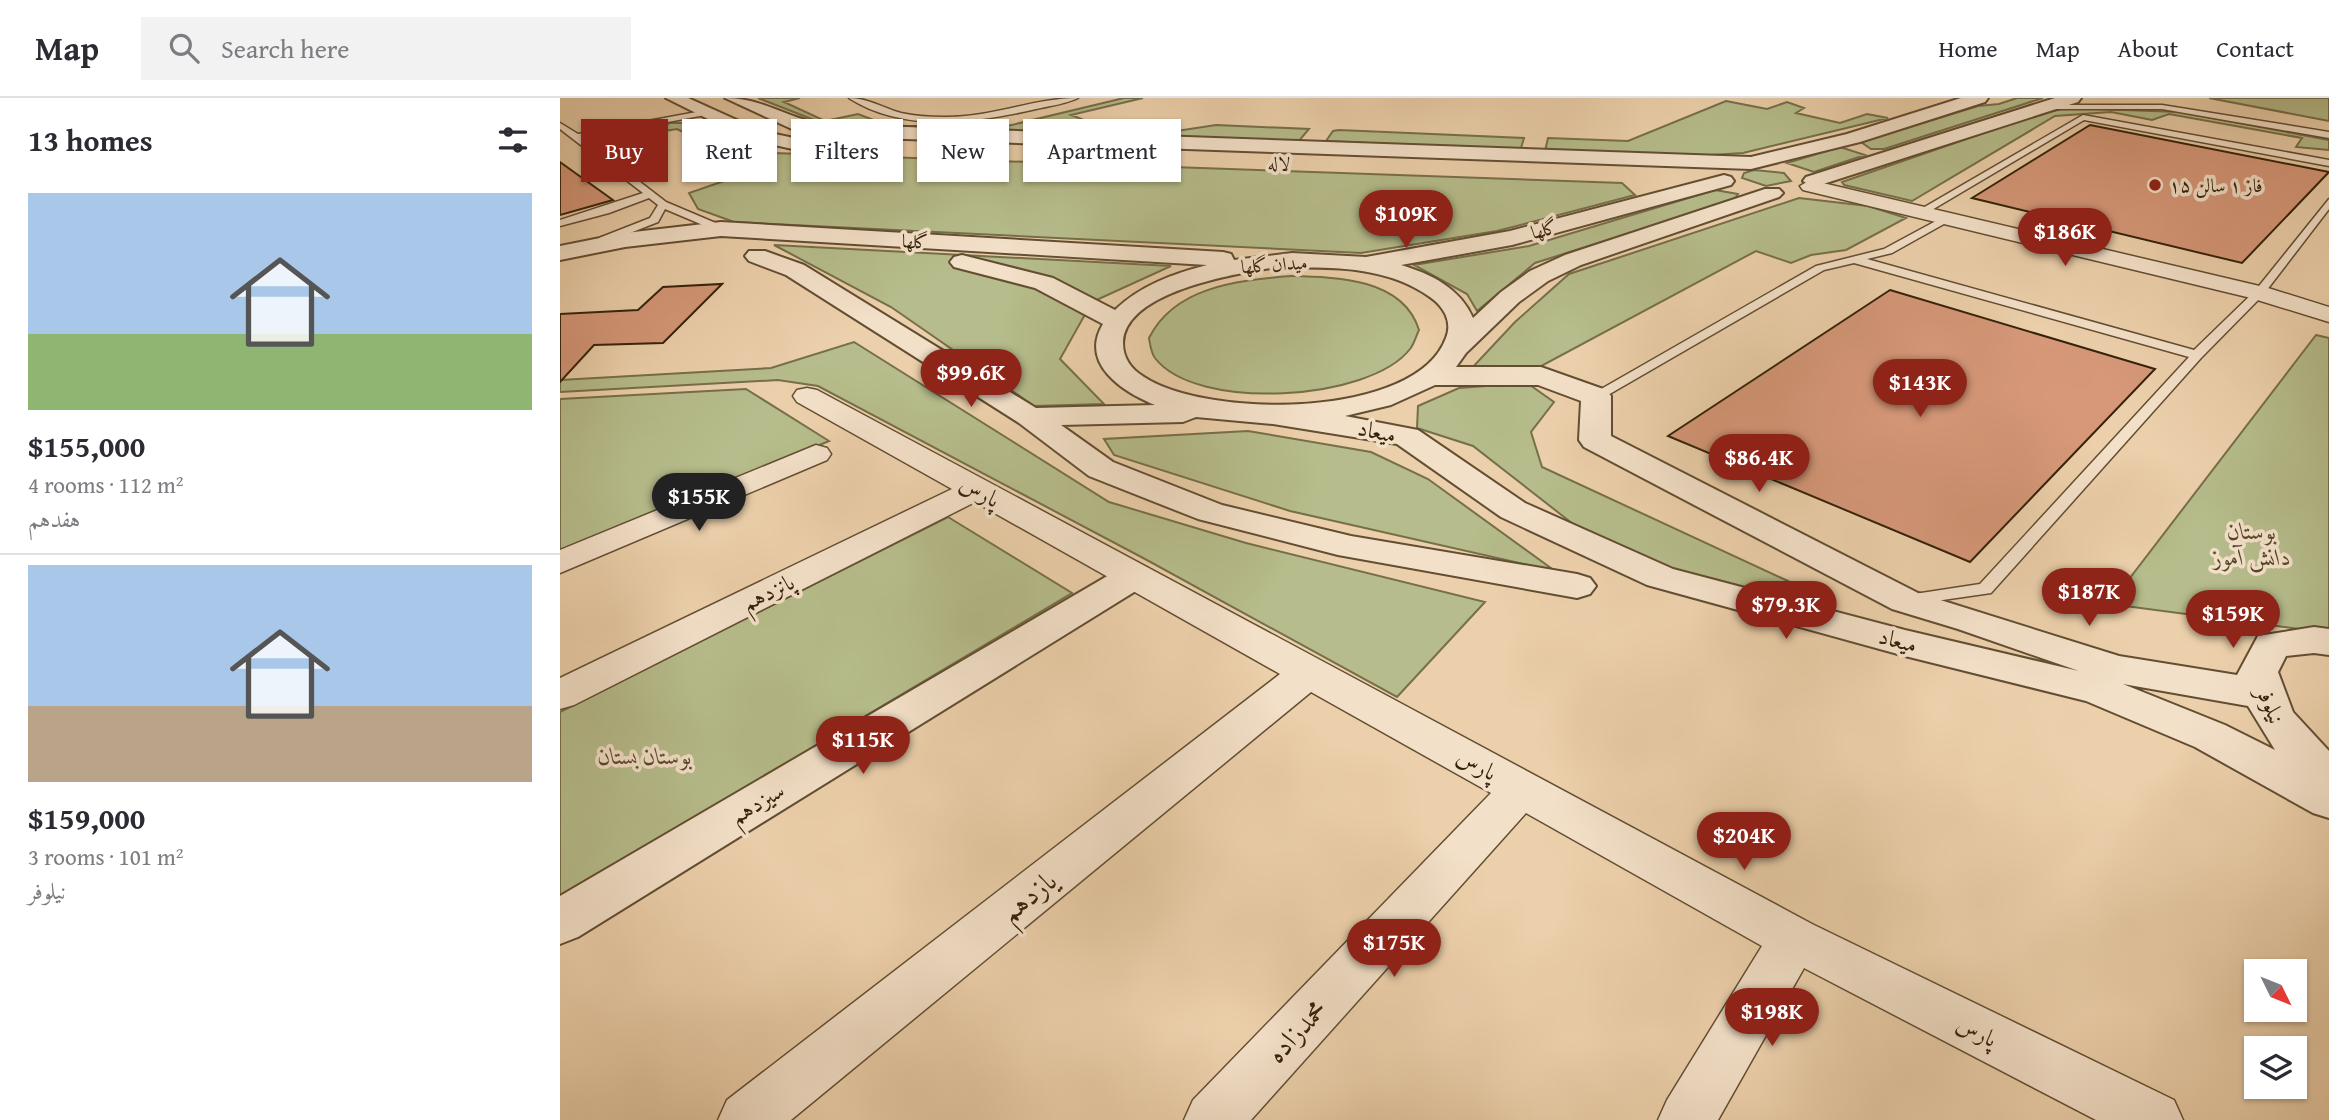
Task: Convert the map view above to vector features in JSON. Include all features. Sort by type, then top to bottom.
[{"type":"street","name":"لاله","points":[[734,98],[800,126],[822,130],[1023,138]]},
{"type":"street","points":[[1724,181],[1722,171],[1853,138],[1979,98]]},
{"type":"street","points":[[1772,193],[1796,191],[1812,183],[2072,98]]},
{"type":"street","name":"لاله","points":[[685,103],[751,136],[794,145],[1023,153]]},
{"type":"street","points":[[1853,138],[1854,145],[1859,148],[1899,154]]},
{"type":"street","name":"لاله","points":[[1181,143],[1751,163]]},
{"type":"street","name":"لاله","points":[[1181,159],[1724,181],[1743,189],[1772,193]]},
{"type":"street","points":[[1751,163],[1793,168],[1811,176],[1812,183]]},
{"type":"street","points":[[1631,176],[1653,187],[1657,191],[1657,199]]},
{"type":"street","name":"گلها","points":[[1361,264],[1512,238],[1724,181]]},
{"type":"street","points":[[1812,183],[1921,212],[2259,293],[2329,315]]},
{"type":"street","name":"گلها","points":[[1458,347],[1510,297],[1550,271],[1573,260],[1772,193]]},
{"type":"street","name":"گلها","points":[[569,251],[625,240],[721,229],[1271,261]]},
{"type":"street","points":[[560,274],[644,258],[718,250],[974,262],[1044,283],[1118,321],[1113,327],[1108,348],[1116,369],[1138,387],[1172,402],[1217,412]]},
{"type":"street","points":[[757,256],[795,270],[1030,417],[1101,469],[1210,512],[1351,547],[1577,586]]},
{"type":"street","name":"میدان گلها","points":[[1118,321],[1130,308],[1157,291],[1191,277],[1271,261],[1322,261],[1361,264],[1422,282],[1444,295],[1458,311],[1463,328],[1458,347]]},
{"type":"street","points":[[1030,417],[1217,412],[1273,415],[1321,411],[1366,402],[1405,388],[1429,376],[1447,362],[1458,347]]},
{"type":"street","points":[[1429,376],[1541,376],[1597,396],[1595,440],[1905,601],[2115,669],[2190,680],[2263,695]]},
{"type":"street","name":"پارس","points":[[807,396],[1794,939],[2154,1120]]},
{"type":"street","name":"میعاد","points":[[1273,415],[1360,427],[1407,437],[1513,510],[1660,577],[2098,690],[2210,736],[2329,800]]},
{"type":"street","points":[[560,563],[816,454]]},
{"type":"street","name":"پانزدهم","points":[[560,695],[977,489]]},
{"type":"street","name":"سیزدهم","points":[[560,922],[1134,576]]},
{"type":"street","points":[[1905,601],[1905,642]]},
{"type":"street","name":"نیلوفر","points":[[2329,642],[2314,640],[2272,645],[2257,672],[2266,706],[2289,742],[2329,777]]},
{"type":"street","name":"یازدهم","points":[[747,1120],[1309,672]]},
{"type":"street","name":"محمدزاده","points":[[1213,1120],[1522,789]]},
{"type":"street","points":[[1686,1120],[1794,939]]},
{"type":"lane","points":[[853,98],[902,115],[936,119],[1005,114],[1074,98]]},
{"type":"lane","points":[[567,131],[685,103]]},
{"type":"lane","points":[[2045,107],[2162,107],[2329,135]]},
{"type":"lane","points":[[1921,212],[2083,117],[2329,163]]},
{"type":"lane","points":[[567,131],[578,125]]},
{"type":"lane","points":[[567,131],[663,204],[721,229]]},
{"type":"lane","points":[[560,223],[605,211],[650,194]]},
{"type":"lane","points":[[1905,601],[1984,589],[2197,355],[2259,293],[2329,202]]},
{"type":"lane","points":[[569,251],[645,225],[654,220],[663,204]]},
{"type":"lane","points":[[1597,396],[1820,268],[1888,251],[1947,218]]},
{"type":"lane","points":[[1854,259],[2197,355]]},
{"type":"green space","points":[[758,98],[800,98],[784,102],[821,119],[812,119]]},
{"type":"green space","points":[[1124,98],[1143,98],[1071,115],[1081,119],[1036,119]]},
{"type":"green space","points":[[2017,98],[2043,98],[1884,149],[1871,149],[1861,142],[1978,106],[1999,104]]},
{"type":"green space","points":[[2209,98],[2329,98],[2329,121]]},
{"type":"green space","points":[[1726,101],[1767,109],[1787,102],[1804,108],[1796,113],[1840,123],[1867,114],[1888,118],[1743,153],[1694,156],[1545,151],[1548,138],[1628,141]]},
{"type":"green space","points":[[2067,108],[2180,112],[2329,140],[2329,150],[2296,147],[2302,138],[2169,114],[2152,120],[2111,112],[2055,116],[1912,201],[1844,185],[1842,182],[2039,114]]},
{"type":"green space","points":[[858,114],[871,119],[834,119]]},
{"type":"green space","points":[[1023,122],[1023,133],[1009,132],[1009,126]]},
{"type":"green space","points":[[682,123],[682,131],[668,130],[668,124]]},
{"type":"green space","points":[[1216,125],[1309,129],[1298,142],[1181,137],[1181,130]]},
{"type":"green space","points":[[903,126],[917,126],[917,129],[903,128]]},
{"type":"green space","points":[[1333,131],[1524,138],[1521,148],[1516,150],[1326,141]]},
{"type":"green space","points":[[1840,147],[1865,155],[1814,172],[1787,163]]},
{"type":"green space","points":[[777,153],[791,154],[791,182],[903,182],[903,158],[917,158],[917,182],[1009,182],[1009,161],[1023,162],[1023,182],[1181,182],[1181,167],[1622,183],[1635,195],[1497,231],[1361,253],[734,222],[698,209],[689,193],[721,182],[777,182]]},
{"type":"green space","points":[[1754,170],[1784,173],[1791,181],[1766,186],[1742,178],[1744,173]]},
{"type":"green space","points":[[1715,190],[1738,194],[1734,200],[1535,263],[1477,311],[1467,294],[1414,265],[1529,246]]},
{"type":"green space","points":[[1799,198],[1868,206],[1906,218],[1846,250],[1811,255],[1791,263],[1756,251],[1532,371],[1470,370],[1515,322],[1569,274]]},
{"type":"green space","points":[[774,245],[1171,266],[1092,302],[1060,359],[1104,404],[1034,406],[891,307]]},
{"type":"green space","points":[[1290,276],[1347,280],[1383,290],[1399,300],[1411,313],[1419,330],[1410,349],[1389,367],[1359,380],[1323,389],[1283,393],[1243,393],[1207,387],[1176,375],[1155,358],[1149,338],[1160,321],[1191,297],[1229,284]]},
{"type":"green space","name":"بوستان دانش آموز","points":[[2316,335],[2329,338],[2329,633],[2110,604]]},
{"type":"green space","points":[[854,342],[1109,502],[1246,543],[1485,602],[1397,697],[1145,559],[818,386],[778,380],[560,392],[560,380],[771,368]]},
{"type":"green space","points":[[1527,383],[1554,402],[1531,432],[1542,467],[1829,600],[1819,607],[1723,591],[1582,531],[1473,446],[1417,428],[1418,406],[1459,388]]},
{"type":"green space","points":[[746,389],[829,441],[560,555],[560,399]]},
{"type":"green space","points":[[1248,431],[1371,452],[1428,479],[1555,571],[1290,511],[1114,455],[1104,439]]},
{"type":"green space","name":"بوستان بستان","points":[[948,517],[1072,593],[560,898],[560,712]]},
{"type":"building","name":"فاز ۱ سالن ۱۵","points":[[2090,125],[2329,172],[2242,263],[1972,198]]},
{"type":"building","points":[[560,162],[581,177],[581,182],[588,182],[613,200],[560,215]]},
{"type":"building","points":[[722,284],[663,343],[594,345],[560,382],[560,314],[638,310],[663,287]]},
{"type":"building","points":[[1890,290],[2155,369],[1970,562],[1668,436]]},
{"type":"place","name":"فاز ۱ سالن ۱۵","points":[[2155,185]]}]
